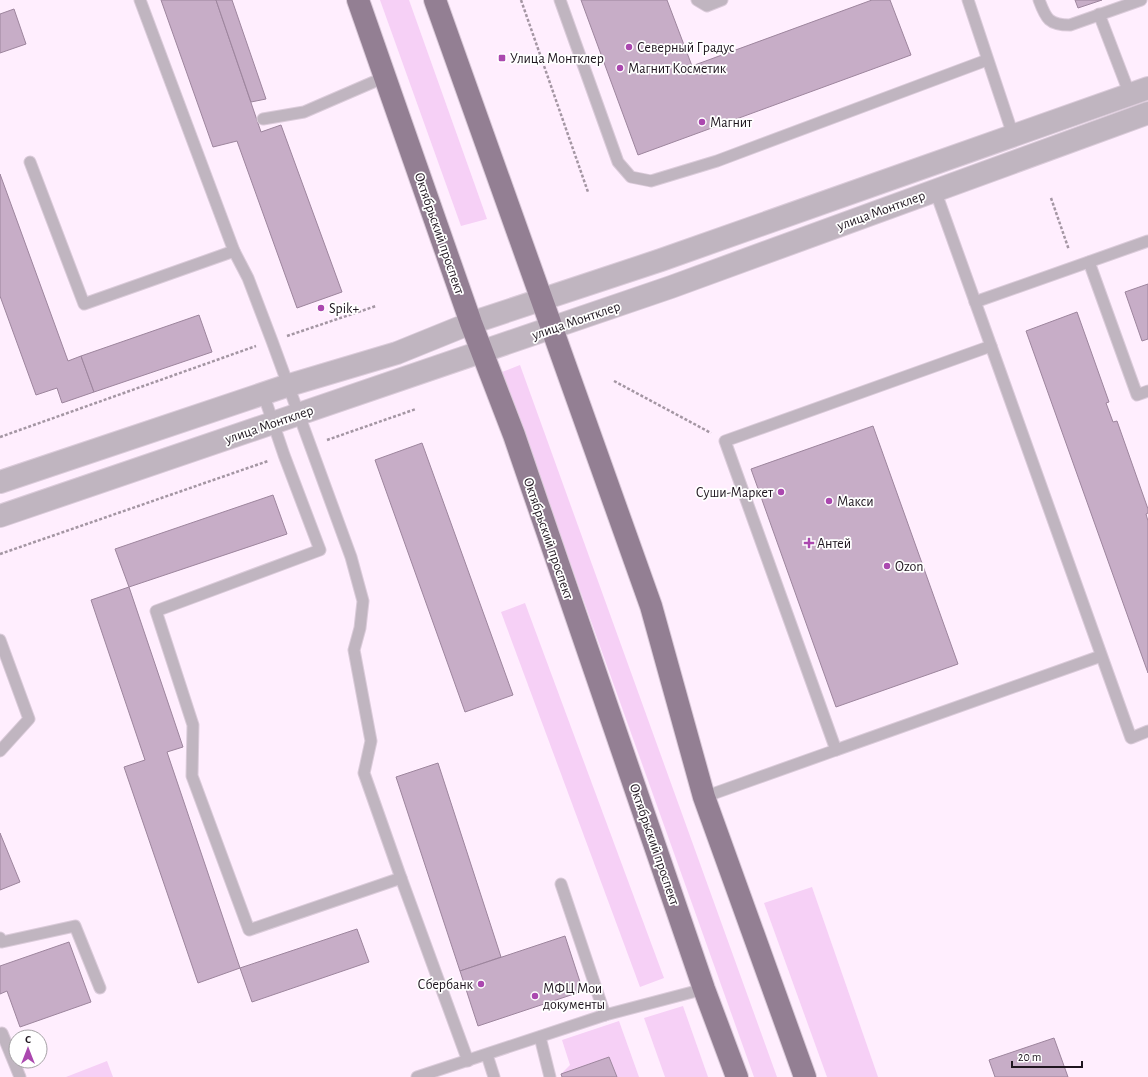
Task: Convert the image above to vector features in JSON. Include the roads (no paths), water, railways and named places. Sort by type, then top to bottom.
[{"type":"main road","name":"Октябрьский проспект","points":[[358,0],[471,323],[514,435],[704,989],[737,1077]]},
{"type":"main road","points":[[434,0],[553,328],[651,606],[704,797],[805,1077]]},
{"type":"street","name":"улица Монтклер","points":[[0,482],[264,394],[397,353],[471,323],[661,260],[1139,91]]},
{"type":"street","name":"улица Монтклер","points":[[0,516],[679,284],[1148,113]]},
{"type":"lane","points":[[140,0],[234,251],[248,278],[272,341],[351,558],[363,601],[360,628],[354,650],[371,741],[364,773],[468,1061]]},
{"type":"lane","points":[[560,0],[618,162],[631,177],[651,181],[717,161],[987,60]]},
{"type":"lane","points":[[697,0],[706,6],[722,0]]},
{"type":"lane","points":[[968,0],[1013,135]]},
{"type":"lane","points":[[1040,0],[1044,14],[1051,22],[1059,25],[1070,25],[1141,0]]},
{"type":"lane","points":[[1099,14],[1139,91]]},
{"type":"lane","points":[[264,119],[304,112],[386,77]]},
{"type":"lane","points":[[30,162],[84,304],[234,251]]},
{"type":"lane","points":[[935,190],[1131,738],[1148,731]]},
{"type":"lane","points":[[975,302],[1148,241]]},
{"type":"lane","points":[[1089,262],[1137,395],[1148,391]]},
{"type":"lane","points":[[836,750],[725,441],[991,346]]},
{"type":"lane","points":[[264,394],[284,455],[320,550],[156,611],[193,725],[192,776],[249,930],[401,878]]},
{"type":"lane","points":[[0,640],[30,720],[0,751]]},
{"type":"lane","points":[[704,797],[1102,656]]},
{"type":"lane","points":[[561,884],[605,1015]]},
{"type":"lane","points":[[0,938],[2,942],[75,926],[100,988]]},
{"type":"lane","points":[[417,1077],[605,1015],[704,989]]},
{"type":"lane","points":[[2,1033],[20,1077]]},
{"type":"lane","points":[[540,1037],[550,1077]]},
{"type":"lane","points":[[487,1054],[494,1077]]},
{"type":"place","name":"Северный Градус","points":[[629,47]]},
{"type":"place","name":"Улица Монтклер","points":[[502,58]]},
{"type":"place","name":"Магнит Косметик","points":[[620,68]]},
{"type":"place","name":"Магнит","points":[[702,122]]},
{"type":"place","name":"Spik+","points":[[321,308]]},
{"type":"place","name":"Суши-Маркет","points":[[781,492]]},
{"type":"place","name":"Макси","points":[[829,501]]},
{"type":"place","name":"Антей","points":[[809,543]]},
{"type":"place","name":"Ozon","points":[[887,566]]},
{"type":"place","name":"Сбербанк","points":[[481,984]]},
{"type":"place","name":"МФЦ Мои документы","points":[[535,996]]}]
